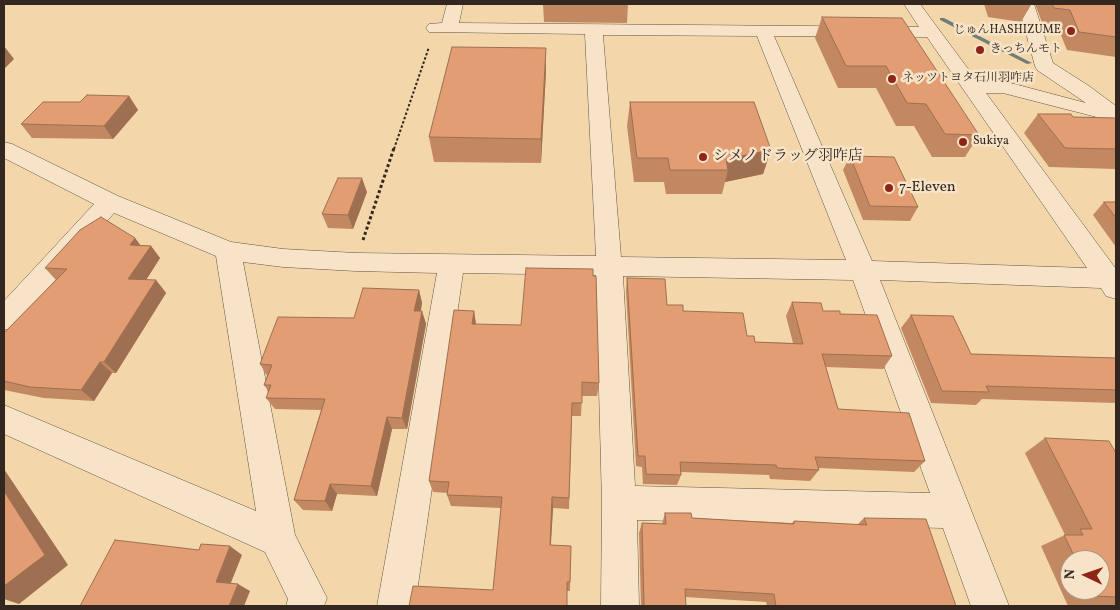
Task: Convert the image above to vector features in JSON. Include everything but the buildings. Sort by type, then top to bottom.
[{"type":"street","points":[[455,4],[442,28],[932,32]]},
{"type":"street","points":[[912,4],[1114,282]]},
{"type":"street","points":[[1026,4],[1044,66],[1082,90],[1116,116]]},
{"type":"street","points":[[594,30],[609,265],[619,503],[620,606]]},
{"type":"street","points":[[763,30],[863,270],[990,606]]},
{"type":"street","points":[[973,87],[1003,87],[1116,116]]},
{"type":"street","points":[[1091,110],[1116,133]]},
{"type":"street","points":[[4,149],[110,202],[228,251],[283,258],[356,262],[863,270],[1114,282]]},
{"type":"street","points":[[4,319],[110,202]]},
{"type":"street","points":[[228,251],[278,539],[310,604]]},
{"type":"street","points":[[396,606],[452,263]]},
{"type":"street","points":[[4,419],[278,539]]},
{"type":"street","points":[[619,503],[954,511]]},
{"type":"path","points":[[356,262],[442,28]]},
{"type":"waterway","points":[[942,19],[1029,63]]},
{"type":"place","name":"じゅんHASHIZUME","points":[[1071,31]]},
{"type":"place","name":"きっちんモト","points":[[980,50]]},
{"type":"place","name":"ネッツトヨタ石川羽咋店","points":[[892,79]]},
{"type":"place","name":"Sukiya","points":[[963,142]]},
{"type":"place","name":"シメノドラッグ羽咋店","points":[[703,157]]},
{"type":"place","name":"7-Eleven","points":[[889,188]]}]
